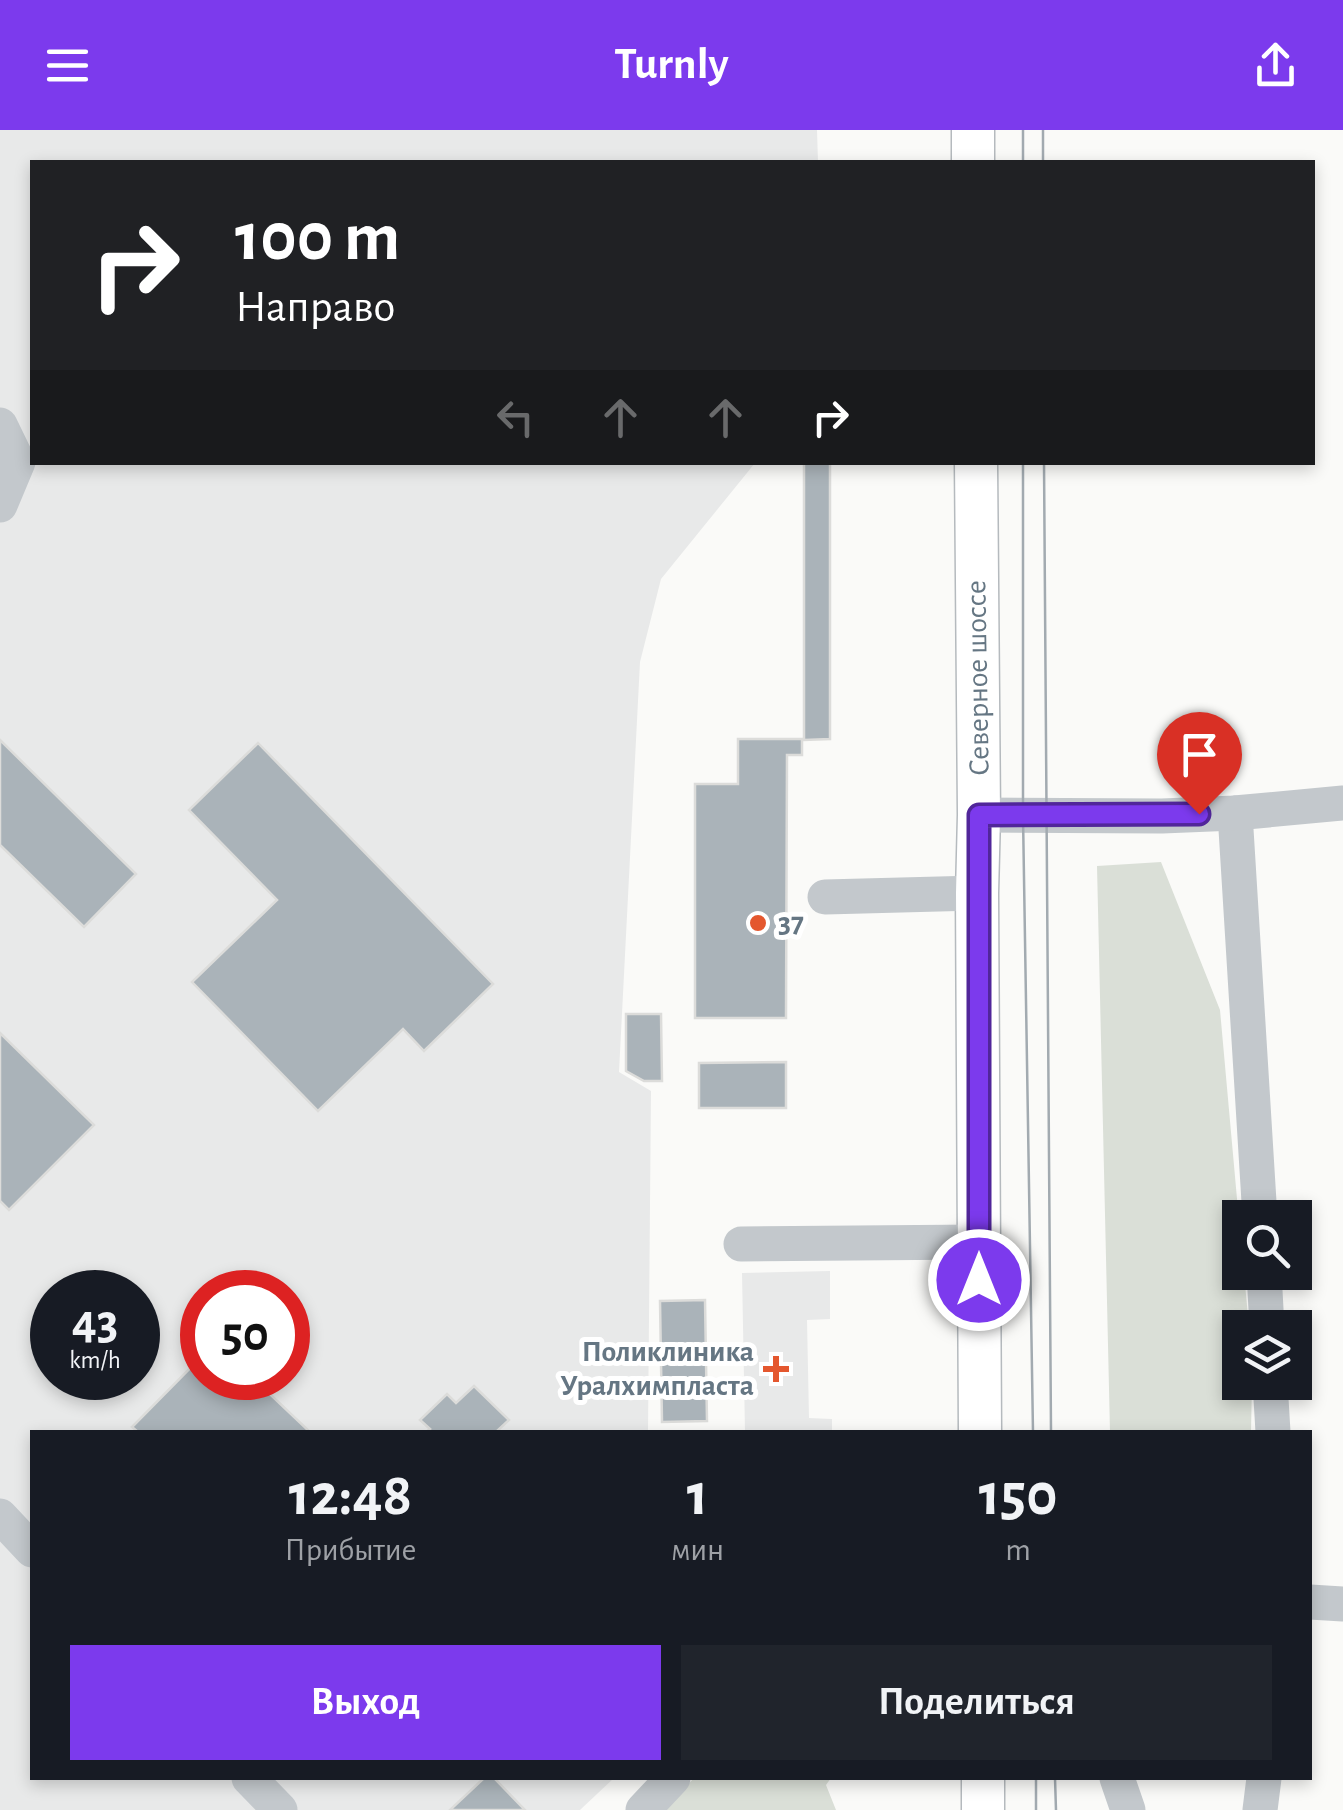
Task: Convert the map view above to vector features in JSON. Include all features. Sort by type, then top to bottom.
[{"type":"main road","points":[[973,130],[973,160]]},
{"type":"main road","name":"Северное шоссе","points":[[976,465],[980,1430]]},
{"type":"main road","points":[[982,1780],[983,1810]]},
{"type":"street","points":[[0,425],[18,462],[0,505]]},
{"type":"street","points":[[979,815],[1162,816],[1343,803]]},
{"type":"street","points":[[1235,813],[1259,1200]]},
{"type":"street","points":[[825,897],[978,893]]},
{"type":"street","points":[[742,1244],[979,1242]]},
{"type":"street","points":[[1271,1400],[1274,1430]]},
{"type":"street","points":[[1,1520],[30,1548]]},
{"type":"street","points":[[1312,1602],[1343,1604]]},
{"type":"street","points":[[251,1780],[280,1810]]},
{"type":"street","points":[[642,1810],[671,1780]]},
{"type":"street","points":[[1118,1780],[1128,1810]]},
{"type":"street","points":[[1260,1810],[1264,1780]]},
{"type":"shaded area","points":[[0,130],[817,130],[818,160],[30,160],[30,465],[753,465],[661,579],[640,662],[619,1072],[651,1091],[648,1430],[30,1430],[30,1780],[612,1780],[580,1810],[0,1810]]},
{"type":"shaded area","points":[[1161,862],[1220,1010],[1237,1200],[1222,1200],[1222,1290],[1246,1290],[1247,1310],[1222,1310],[1222,1400],[1252,1400],[1251,1430],[1110,1430],[1097,866]]},
{"type":"shaded area","name":"Поликлиника Уралхимпласта","points":[[830,1271],[830,1319],[807,1320],[809,1418],[832,1419],[832,1430],[745,1430],[742,1273]]},
{"type":"shaded area","points":[[692,1780],[830,1780],[826,1785],[836,1810],[664,1810]]},
{"type":"building","points":[[804,465],[830,465],[830,739],[804,740]]},
{"type":"building","points":[[738,739],[802,739],[802,755],[787,755],[786,1018],[695,1018],[695,784],[738,784]]},
{"type":"building","points":[[0,740],[136,874],[84,927],[0,845]]},
{"type":"building","points":[[258,743],[493,984],[424,1051],[403,1029],[318,1111],[192,982],[277,900],[189,810]]},
{"type":"building","points":[[626,1014],[661,1014],[662,1081],[644,1081],[626,1071]]},
{"type":"building","points":[[0,1033],[94,1125],[9,1210],[0,1201]]},
{"type":"building","points":[[786,1062],[786,1108],[699,1108],[699,1063]]},
{"type":"building","points":[[705,1300],[707,1421],[662,1422],[660,1301]]},
{"type":"building","points":[[180,1378],[180,1400],[276,1400],[308,1430],[132,1427]]},
{"type":"building","points":[[474,1386],[509,1420],[498,1430],[429,1430],[420,1420],[447,1394],[456,1403]]},
{"type":"building","points":[[482,1780],[496,1780],[525,1810],[450,1810]]},
{"type":"tram line","points":[[1023,130],[1023,160]]},
{"type":"tram line","points":[[1043,130],[1043,160]]},
{"type":"tram line","points":[[1023,465],[1023,816],[1033,1430]]},
{"type":"tram line","points":[[1044,465],[1051,1430]]},
{"type":"tram line","points":[[1036,1780],[1036,1810]]},
{"type":"tram line","points":[[1055,1780],[1056,1810]]},
{"type":"place","name":"37","points":[[758,923]]},
{"type":"place","name":"Поликлиника Уралхимпласта","points":[[776,1369]]},
{"type":"route","points":[[979,1280],[979,815],[1199,814]]}]
